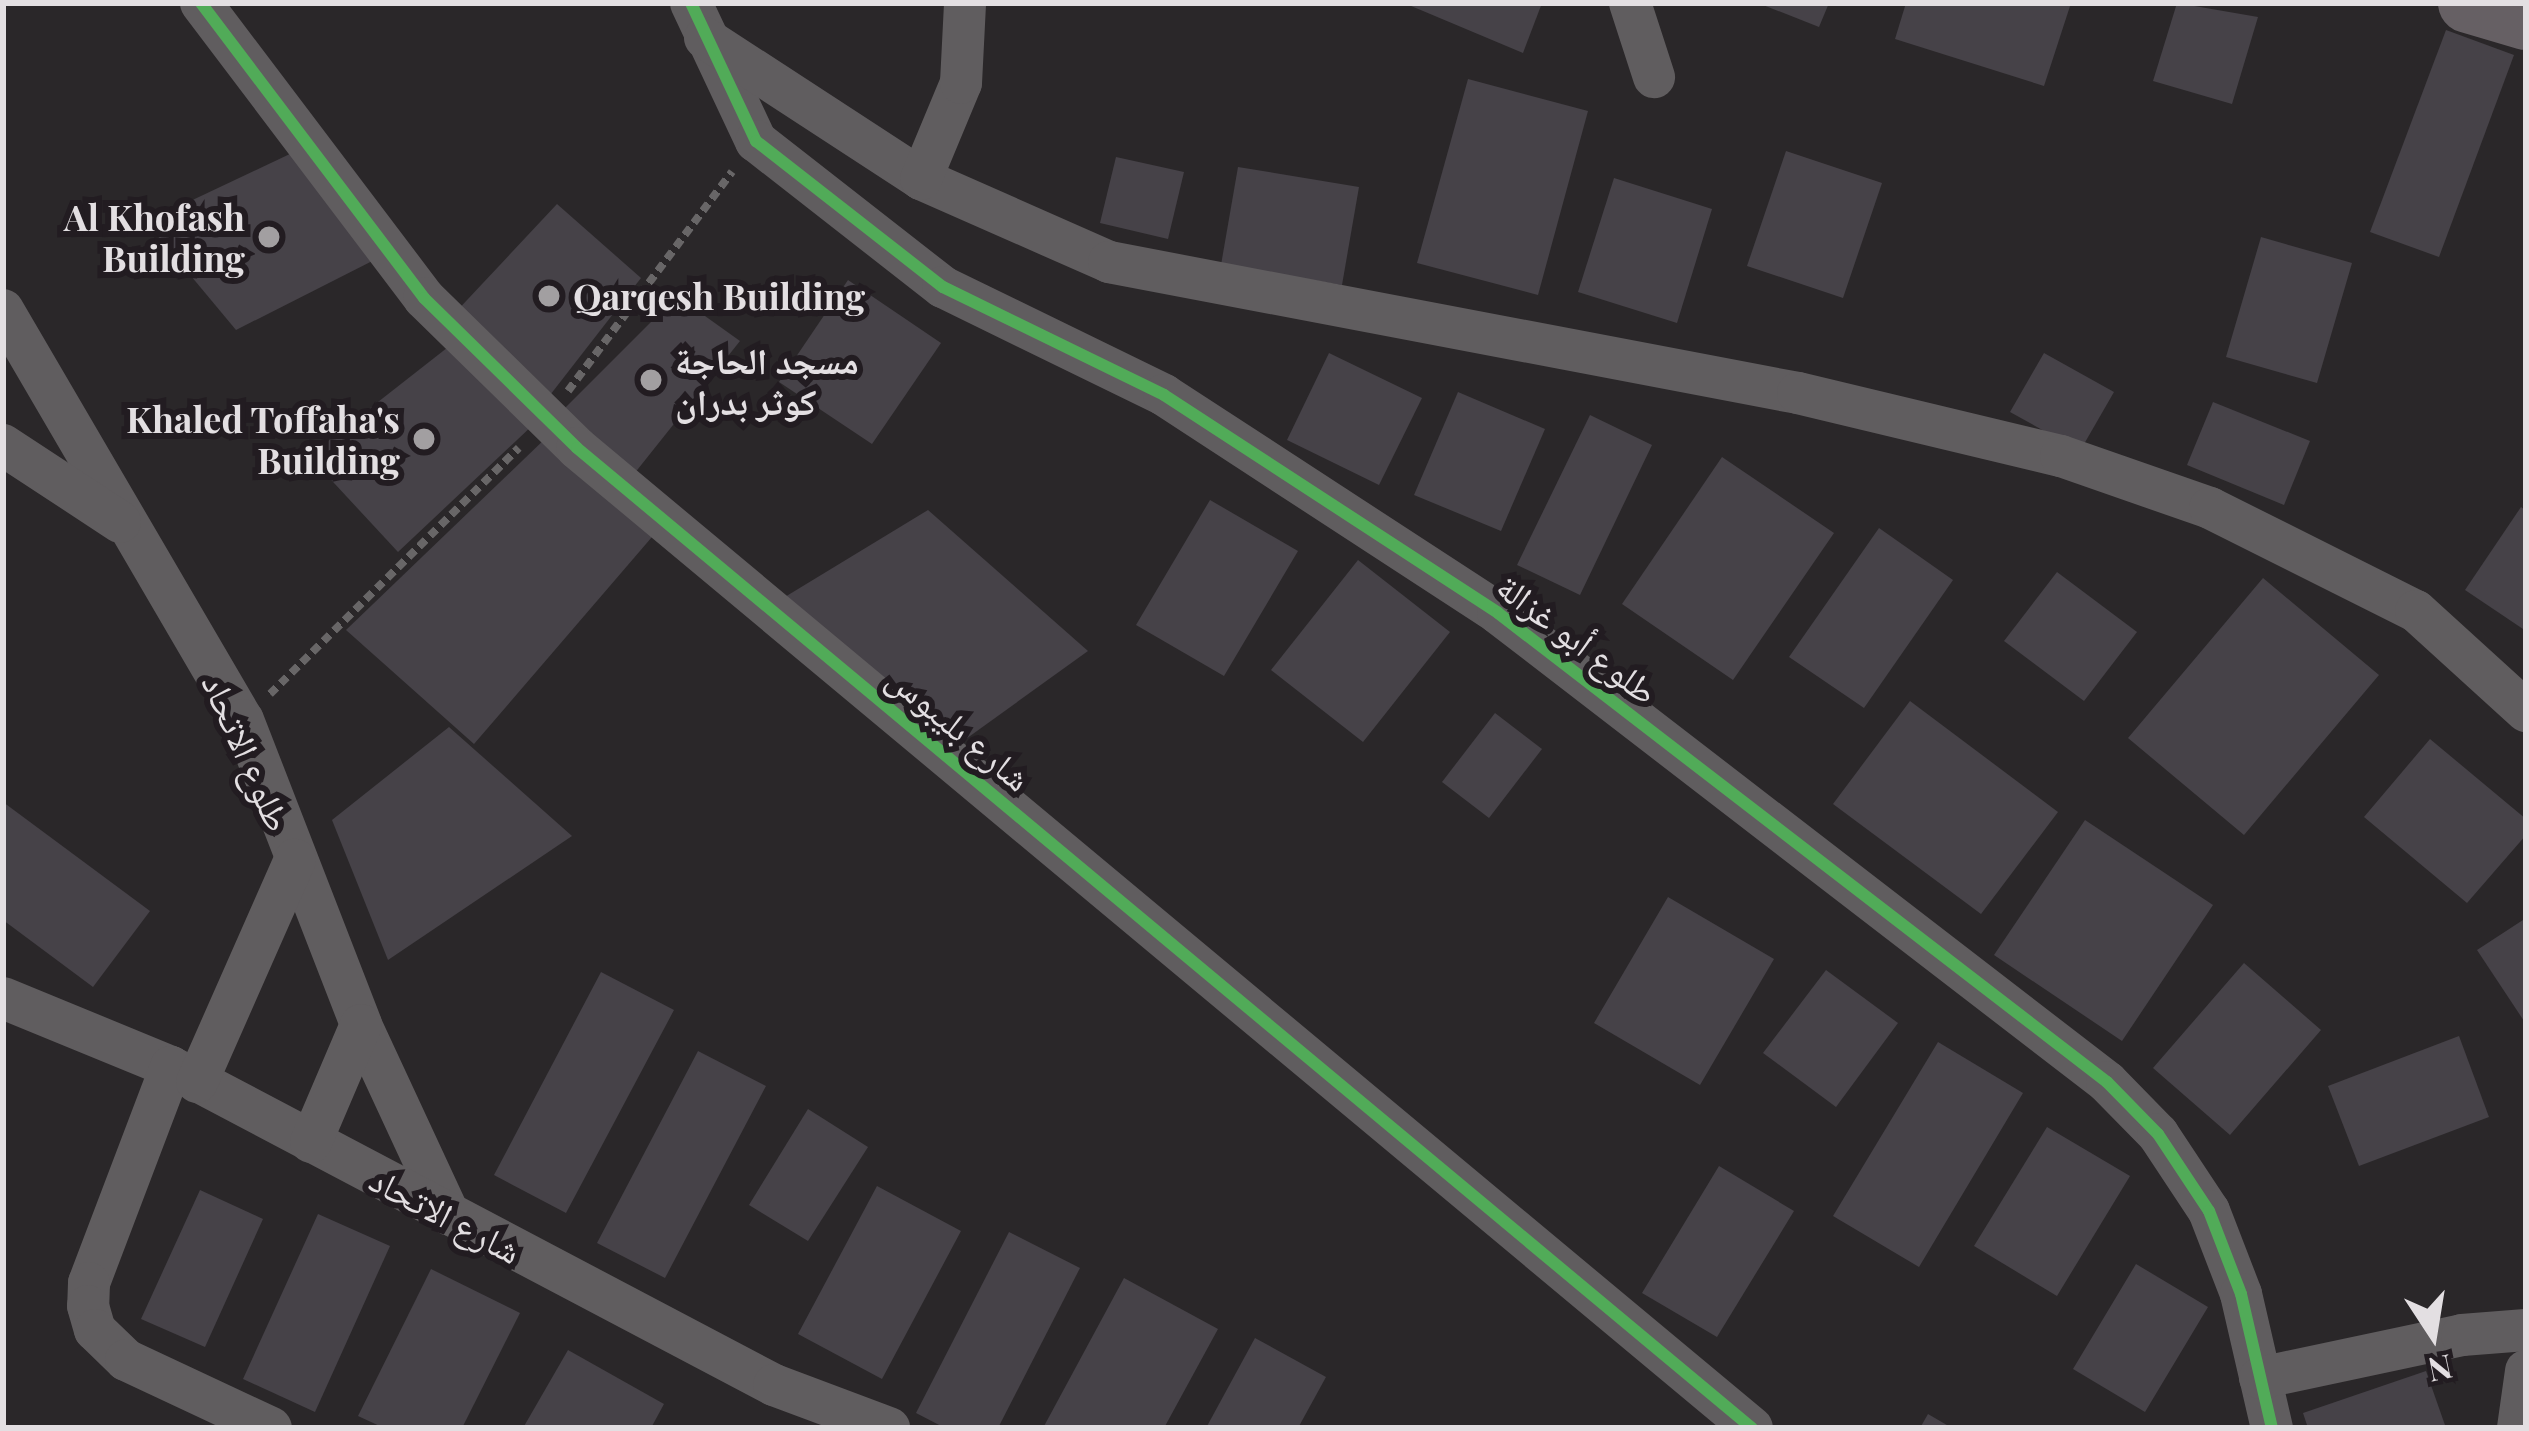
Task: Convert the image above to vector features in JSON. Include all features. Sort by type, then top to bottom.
[{"type":"main road","points":[[2468,3],[2526,20]]},
{"type":"street","name":"شارع بليبوس","points":[[201,3],[424,298],[546,420],[1753,1428]]},
{"type":"street","points":[[663,3],[696,19],[921,178],[1109,262],[1798,394],[2061,456],[2210,508],[2416,611],[2526,711]]},
{"type":"street","points":[[921,178],[961,83],[965,3]]},
{"type":"street","points":[[1630,3],[1654,77]]},
{"type":"street","name":"طلوع أبو غزالة","points":[[696,19],[755,140],[943,287],[1165,395],[1498,613],[2090,1068],[2158,1134],[2209,1210],[2241,1294],[2272,1428]]},
{"type":"street","name":"طلوع الاتحاد","points":[[3,310],[243,720],[361,1025],[449,1215]]},
{"type":"street","points":[[3,445],[131,529]]},
{"type":"street","points":[[272,1428],[126,1360],[91,1318],[89,1282],[184,1074],[295,860]]},
{"type":"street","name":"شارع الاتحاد","points":[[3,998],[184,1074],[774,1385],[890,1428]]},
{"type":"street","points":[[310,1142],[361,1025]]},
{"type":"street","points":[[2260,1378],[2462,1335],[2526,1330]]},
{"type":"street","points":[[2518,1428],[2526,1371]]},
{"type":"path","points":[[243,720],[546,420],[755,140]]},
{"type":"building","points":[[1404,3],[1542,3],[1523,53]]},
{"type":"building","points":[[1758,3],[1829,3],[1819,27]]},
{"type":"building","points":[[1906,3],[2071,3],[2044,86],[1895,39]]},
{"type":"building","points":[[2177,3],[2258,17],[2232,104],[2153,81]]},
{"type":"building","points":[[2446,30],[2514,55],[2439,257],[2370,232]]},
{"type":"building","points":[[1468,79],[1588,111],[1538,295],[1417,263]]},
{"type":"building","name":"Al Khofash Building","points":[[311,144],[392,251],[236,330],[146,222]]},
{"type":"building","points":[[1786,151],[1882,183],[1843,298],[1747,266]]},
{"type":"building","points":[[1116,157],[1184,172],[1168,239],[1100,223]]},
{"type":"building","points":[[1238,167],[1359,187],[1342,285],[1221,265]]},
{"type":"building","points":[[1614,178],[1712,209],[1677,323],[1578,292]]},
{"type":"building","name":"Qarqesh Building","points":[[557,204],[641,278],[547,399],[453,315]]},
{"type":"building","points":[[2261,237],[2352,263],[2317,383],[2226,357]]},
{"type":"building","points":[[848,280],[941,343],[872,444],[779,382]]},
{"type":"building","name":"مسجد الحاجة كوثر بدران","points":[[677,296],[740,341],[630,479],[554,419]]},
{"type":"building","name":"Khaled Toffaha's Building","points":[[452,344],[535,423],[398,552],[309,456]]},
{"type":"building","points":[[1329,353],[1422,398],[1379,485],[1287,440]]},
{"type":"building","points":[[2044,353],[2114,392],[2080,451],[2010,412]]},
{"type":"building","points":[[1458,392],[1545,429],[1501,531],[1414,495]]},
{"type":"building","points":[[2213,402],[2310,441],[2284,505],[2187,465]]},
{"type":"building","points":[[1590,415],[1652,445],[1580,595],[1517,565]]},
{"type":"building","points":[[549,435],[658,530],[474,744],[346,630]]},
{"type":"building","points":[[1722,457],[1834,533],[1733,680],[1622,604]]},
{"type":"building","points":[[1210,500],[1298,551],[1224,676],[1136,625]]},
{"type":"building","points":[[2521,507],[2526,511],[2526,631],[2465,590]]},
{"type":"building","points":[[928,510],[1088,651],[945,754],[775,603]]},
{"type":"building","points":[[1879,528],[1953,580],[1864,708],[1789,657]]},
{"type":"building","points":[[1358,560],[1450,632],[1363,742],[1271,670]]},
{"type":"building","points":[[2057,572],[2137,632],[2084,701],[2004,641]]},
{"type":"building","points":[[2263,578],[2379,675],[2244,835],[2128,738]]},
{"type":"building","points":[[1910,701],[2058,812],[1981,914],[1833,804]]},
{"type":"building","points":[[1495,713],[1542,749],[1489,818],[1442,782]]},
{"type":"building","points":[[449,727],[572,836],[388,960],[332,820]]},
{"type":"building","points":[[2430,739],[2526,819],[2526,835],[2467,903],[2364,817]]},
{"type":"building","points":[[3,802],[150,911],[93,987],[3,920]]},
{"type":"building","points":[[2085,820],[2213,905],[2122,1041],[1994,955]]},
{"type":"building","points":[[1668,897],[1774,959],[1700,1085],[1594,1023]]},
{"type":"building","points":[[2526,918],[2526,1024],[2477,950]]},
{"type":"building","points":[[2244,963],[2321,1030],[2230,1135],[2153,1068]]},
{"type":"building","points":[[1826,970],[1898,1023],[1836,1107],[1763,1053]]},
{"type":"building","points":[[601,972],[674,1010],[566,1213],[494,1175]]},
{"type":"building","points":[[2459,1036],[2489,1117],[2359,1166],[2328,1086]]},
{"type":"building","points":[[1938,1042],[2023,1093],[1919,1267],[1833,1216]]},
{"type":"building","points":[[698,1051],[766,1086],[665,1278],[597,1243]]},
{"type":"building","points":[[808,1109],[868,1147],[808,1241],[749,1205]]},
{"type":"building","points":[[2047,1127],[2130,1176],[2057,1296],[1974,1246]]},
{"type":"building","points":[[1719,1166],[1794,1211],[1717,1337],[1642,1293]]},
{"type":"building","points":[[877,1186],[961,1231],[882,1379],[798,1334]]},
{"type":"building","points":[[200,1190],[263,1219],[205,1347],[141,1319]]},
{"type":"building","points":[[318,1214],[390,1246],[315,1412],[243,1379]]},
{"type":"building","points":[[1009,1232],[1080,1268],[998,1428],[945,1428],[916,1413]]},
{"type":"building","points":[[2136,1264],[2208,1307],[2145,1412],[2073,1369]]},
{"type":"building","points":[[431,1269],[520,1313],[462,1428],[384,1428],[358,1416]]},
{"type":"building","points":[[1124,1278],[1218,1329],[1164,1428],[1043,1428]]},
{"type":"building","points":[[1255,1338],[1326,1377],[1298,1428],[1206,1428]]},
{"type":"building","points":[[568,1350],[664,1404],[651,1428],[523,1428]]},
{"type":"building","points":[[2426,1371],[2446,1428],[2308,1428],[2303,1413]]},
{"type":"building","points":[[1928,1414],[1952,1428],[1920,1428]]},
{"type":"cycle path","points":[[201,3],[424,298],[577,448],[1752,1428]]},
{"type":"cycle path","points":[[691,3],[756,141],[943,287],[1164,395],[1498,613],[2107,1082],[2158,1134],[2209,1211],[2241,1294],[2272,1428]]},
{"type":"place","name":"Al Khofash Building","points":[[269,237]]},
{"type":"place","name":"Qarqesh Building","points":[[549,296]]},
{"type":"place","name":"مسجد الحاجة كوثر بدران","points":[[651,380]]},
{"type":"place","name":"Khaled Toffaha's Building","points":[[424,439]]}]
